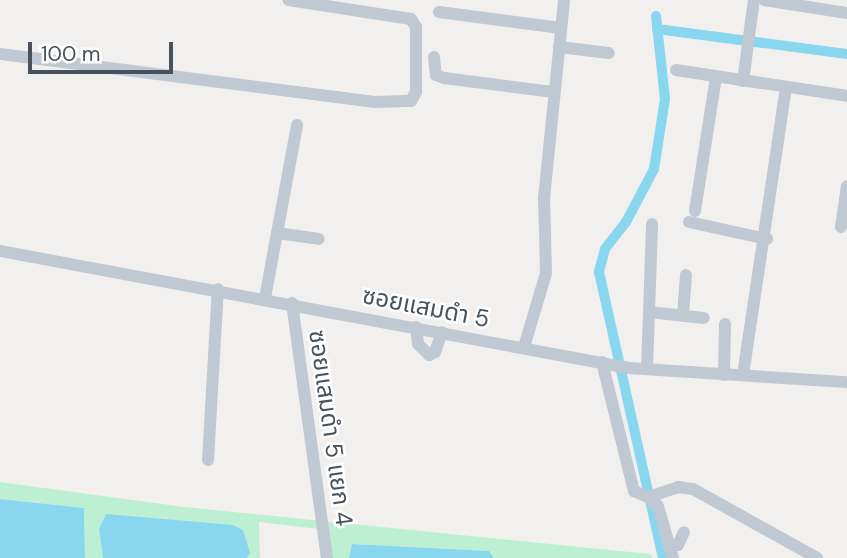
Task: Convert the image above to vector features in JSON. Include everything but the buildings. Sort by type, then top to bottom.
[{"type":"street","points":[[0,54],[375,102],[411,101],[416,92],[416,27],[411,19],[288,0]]},
{"type":"street","points":[[524,347],[546,273],[544,198],[564,0]]},
{"type":"street","points":[[743,81],[754,0]]},
{"type":"street","points":[[764,0],[826,5],[847,13]]},
{"type":"street","points":[[439,12],[561,28]]},
{"type":"street","points":[[559,47],[609,53]]},
{"type":"street","points":[[434,57],[436,75],[444,78],[554,92]]},
{"type":"street","points":[[676,70],[847,96]]},
{"type":"street","points":[[716,77],[692,216],[767,239]]},
{"type":"street","points":[[743,375],[767,239],[786,88]]},
{"type":"street","points":[[265,298],[297,125]]},
{"type":"street","points":[[841,227],[847,186]]},
{"type":"street","points":[[647,369],[652,224]]},
{"type":"street","points":[[277,233],[320,239]]},
{"type":"street","name":"ซอยแสมดำ 5","points":[[0,251],[218,289],[628,368],[847,382]]},
{"type":"street","points":[[683,316],[686,275]]},
{"type":"street","points":[[208,460],[218,289]]},
{"type":"street","name":"ซอยแสมดำ 5 แยก 4","points":[[292,303],[327,558]]},
{"type":"street","points":[[649,312],[704,318]]},
{"type":"street","points":[[724,324],[724,374]]},
{"type":"street","points":[[416,327],[419,348],[429,355],[435,352],[442,332]]},
{"type":"street","points":[[603,362],[634,491],[649,497],[658,506],[671,552],[684,532]]},
{"type":"street","points":[[649,497],[678,487],[693,489],[817,558]]},
{"type":"green space","points":[[0,482],[184,507],[650,554],[653,558],[494,558],[489,551],[353,544],[349,558],[321,558],[319,529],[259,522],[260,558],[247,558],[243,530],[99,529],[103,558],[85,558],[84,508],[0,499]]},
{"type":"water","points":[[0,499],[84,508],[85,558],[0,558]]},
{"type":"water","points":[[106,514],[233,525],[243,530],[250,553],[247,558],[103,558],[99,529]]},
{"type":"water","points":[[352,544],[489,551],[494,558],[349,558]]},
{"type":"waterway","points":[[656,16],[665,99],[654,169],[626,222],[605,249],[599,272],[663,558]]},
{"type":"waterway","points":[[657,29],[847,54]]}]
